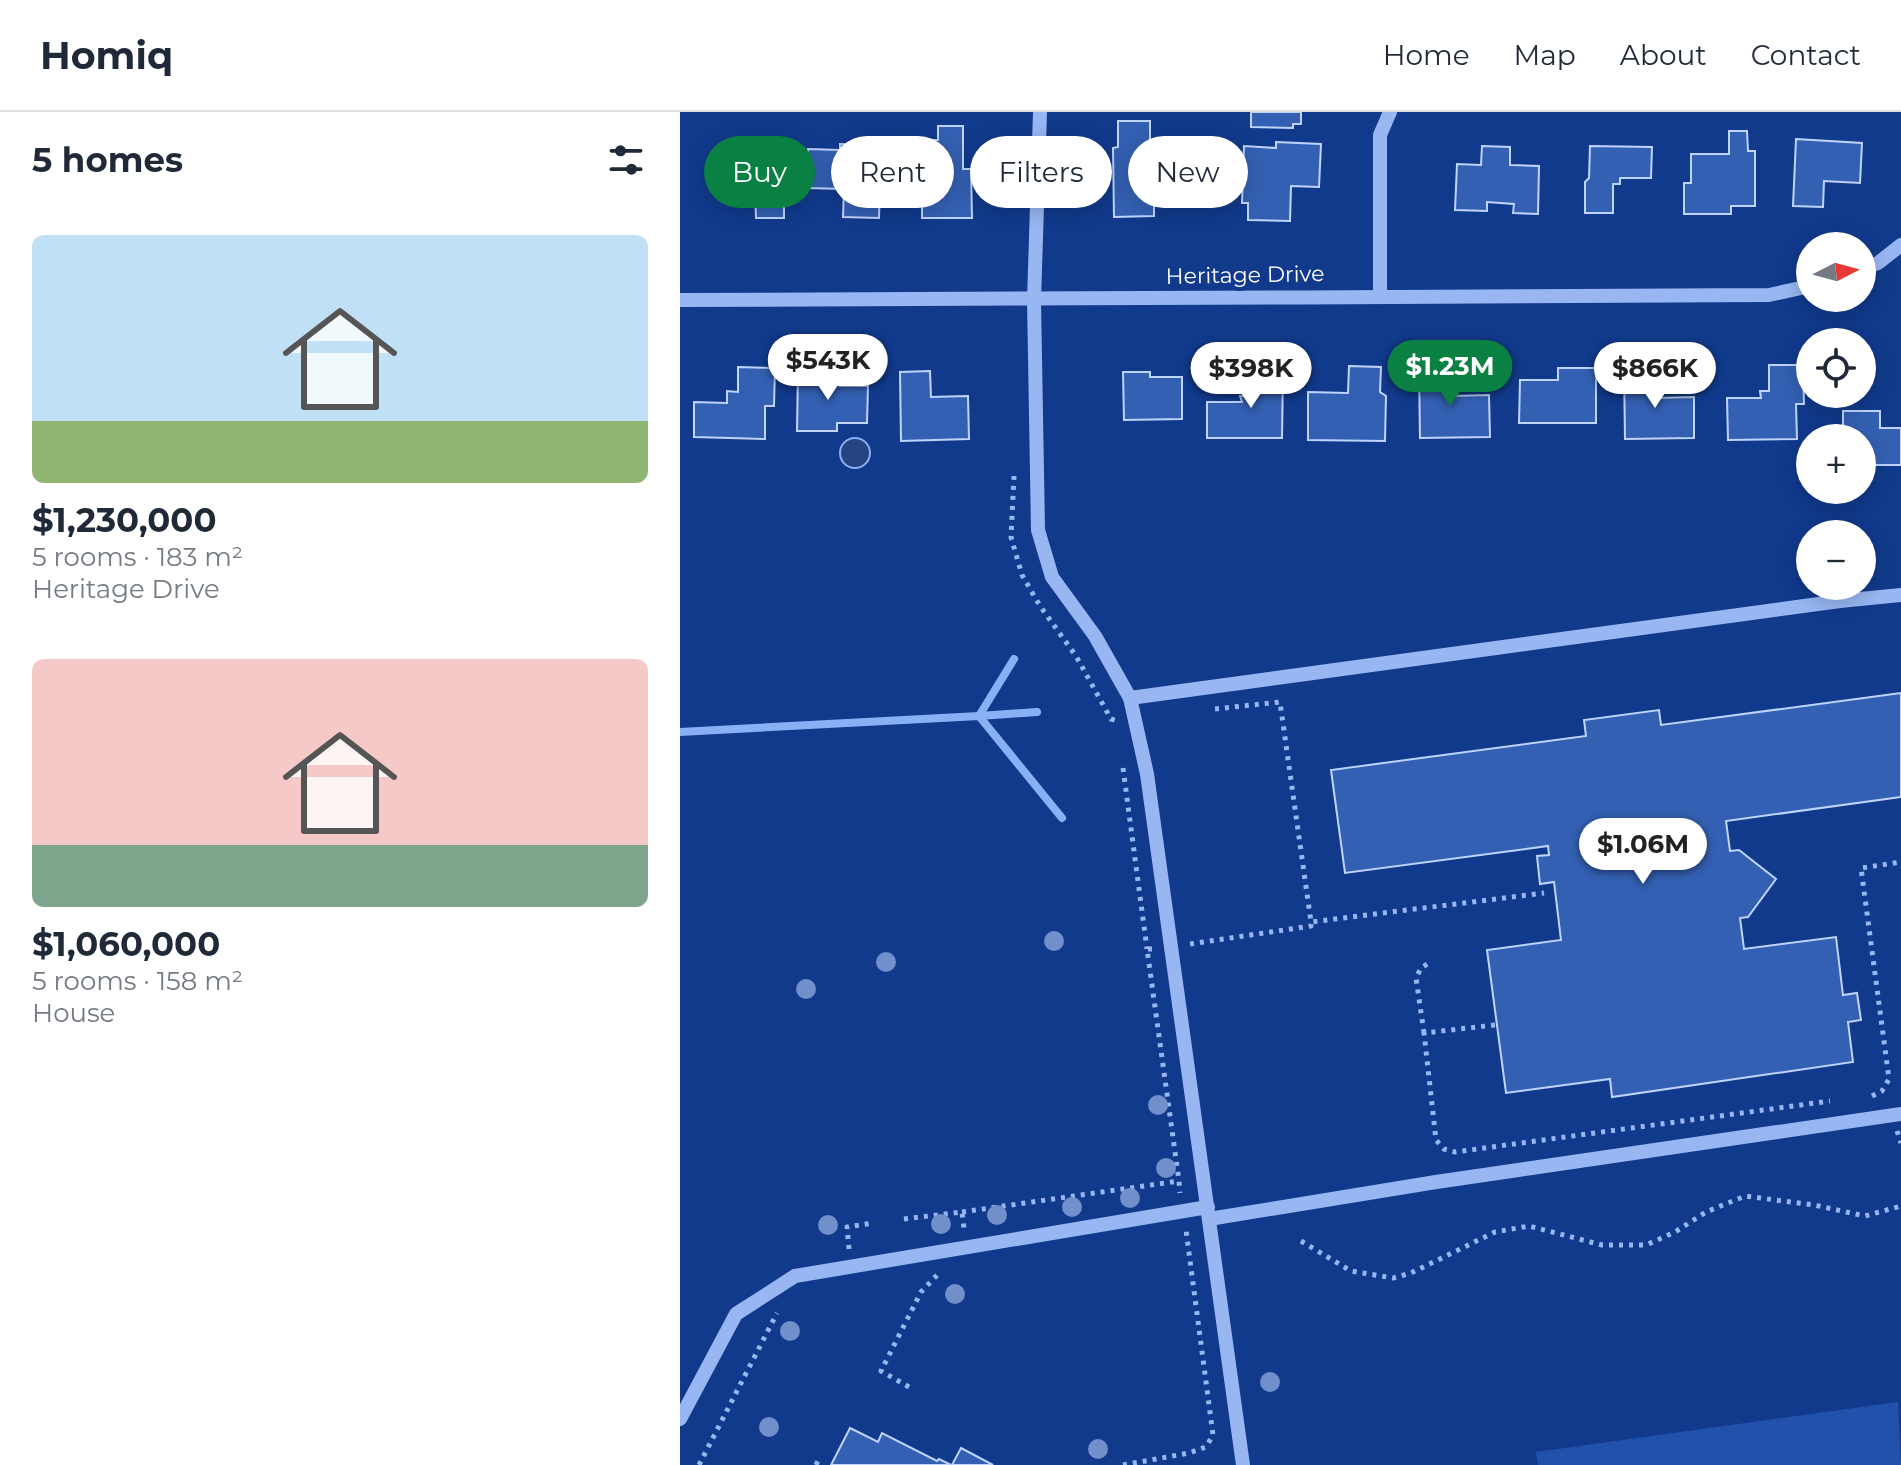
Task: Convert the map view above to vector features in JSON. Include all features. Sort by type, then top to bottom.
[{"type":"street","points":[[1040,112],[1034,300],[1038,530],[1052,577],[1095,636],[1130,698],[1135,719],[1147,774],[1243,1465]]},
{"type":"street","points":[[1380,295],[1380,135],[1390,112]]},
{"type":"street","points":[[1876,264],[1901,245]]},
{"type":"street","name":"Heritage Drive","points":[[680,300],[1769,295],[1796,289]]},
{"type":"street","points":[[1130,698],[1901,595]]},
{"type":"street","points":[[680,1419],[736,1314],[795,1276],[1183,1211],[1208,1213],[1901,1114]]},
{"type":"path","points":[[1014,476],[1011,537],[1022,575],[1076,656],[1115,731]]},
{"type":"path","points":[[1208,710],[1280,702],[1311,922],[1544,893]]},
{"type":"path","points":[[1111,719],[1135,719]]},
{"type":"path","points":[[1121,757],[1147,949]]},
{"type":"path","points":[[1889,1090],[1861,868],[1901,862]]},
{"type":"path","points":[[1429,963],[1421,968],[1416,978],[1436,1140],[1444,1149],[1455,1152],[1843,1100]]},
{"type":"path","points":[[1424,1033],[1495,1025]]},
{"type":"path","points":[[1859,1098],[1874,1096],[1882,1091],[1888,1081]]},
{"type":"path","points":[[904,1219],[1179,1181],[1213,1435],[1206,1447],[1189,1453],[1123,1465]]},
{"type":"path","points":[[1301,1241],[1351,1271],[1393,1278],[1411,1273],[1495,1232],[1529,1226],[1602,1245],[1646,1245],[1675,1232],[1706,1212],[1745,1196],[1814,1205],[1865,1216],[1901,1206]]},
{"type":"path","points":[[962,1212],[964,1228]]},
{"type":"path","points":[[851,1266],[847,1227],[873,1223]]},
{"type":"path","points":[[909,1387],[881,1371],[921,1292],[933,1276],[948,1266]]},
{"type":"path","points":[[699,1465],[780,1307]]},
{"type":"shaded area","points":[[855,438],[866,442],[870,453],[866,464],[855,468],[844,464],[840,453],[844,442]]},
{"type":"shaded area","points":[[1898,1402],[1901,1465],[1538,1465],[1536,1452]]},
{"type":"building","points":[[1251,112],[1301,112],[1301,124],[1293,124],[1293,128],[1251,127]]},
{"type":"building","points":[[1118,121],[1150,121],[1150,136],[1128,136],[1128,208],[1154,208],[1154,216],[1114,217],[1113,148],[1118,147]]},
{"type":"building","points":[[938,126],[963,126],[963,169],[970,169],[972,218],[922,218],[922,208],[954,208],[954,136],[938,136]]},
{"type":"building","points":[[1729,131],[1747,131],[1748,151],[1755,151],[1755,206],[1731,206],[1731,214],[1684,214],[1684,183],[1691,183],[1691,154],[1729,154]]},
{"type":"building","points":[[1796,139],[1862,143],[1860,183],[1824,181],[1823,207],[1793,206]]},
{"type":"building","points":[[1276,142],[1321,144],[1319,187],[1291,186],[1290,221],[1248,220],[1248,146],[1276,148]]},
{"type":"building","points":[[1482,146],[1510,147],[1510,165],[1539,166],[1538,214],[1513,213],[1514,204],[1487,202],[1487,211],[1455,210],[1457,164],[1481,165]]},
{"type":"building","points":[[1590,146],[1652,147],[1651,178],[1620,178],[1620,184],[1613,184],[1613,213],[1585,213]]},
{"type":"building","points":[[815,149],[831,150],[831,189],[815,188]]},
{"type":"building","points":[[756,208],[784,208],[784,218],[756,218]]},
{"type":"building","points":[[843,208],[879,208],[879,218],[843,217]]},
{"type":"building","points":[[1769,365],[1796,365],[1796,439],[1728,440],[1727,398],[1761,398],[1760,391],[1769,391]]},
{"type":"building","points":[[1349,366],[1381,367],[1380,392],[1386,396],[1385,441],[1308,440],[1308,392],[1348,393]]},
{"type":"building","points":[[738,367],[775,368],[774,406],[765,406],[765,439],[694,437],[694,402],[727,403],[727,391],[738,392]]},
{"type":"building","points":[[1450,367],[1451,396],[1489,395],[1490,437],[1420,438],[1419,368]]},
{"type":"building","points":[[1558,368],[1596,368],[1596,423],[1519,423],[1520,380],[1558,380]]},
{"type":"building","points":[[1655,369],[1655,398],[1694,397],[1694,438],[1625,439],[1624,370]]},
{"type":"building","points":[[798,370],[833,370],[833,379],[840,379],[840,386],[868,386],[867,423],[837,423],[837,431],[797,431]]},
{"type":"building","points":[[1250,370],[1283,370],[1282,438],[1207,438],[1207,402],[1242,402],[1240,396],[1250,396]]},
{"type":"building","points":[[930,371],[931,397],[968,396],[969,439],[901,441],[900,372]]},
{"type":"building","points":[[1123,372],[1150,372],[1150,377],[1182,377],[1182,419],[1124,420]]},
{"type":"building","points":[[1843,411],[1880,411],[1880,428],[1901,428],[1901,465],[1876,465],[1876,424],[1843,424]]},
{"type":"building","points":[[1901,693],[1901,797],[1726,821],[1730,851],[1739,850],[1776,879],[1748,917],[1740,918],[1744,949],[1836,937],[1843,995],[1857,993],[1861,1020],[1848,1022],[1853,1062],[1612,1097],[1610,1079],[1506,1093],[1487,950],[1561,940],[1554,882],[1540,884],[1537,856],[1549,855],[1548,846],[1345,873],[1331,770],[1586,736],[1584,720],[1659,710],[1661,725]]},
{"type":"building","points":[[850,1428],[878,1442],[882,1433],[951,1465],[831,1465]]},
{"type":"building","points":[[961,1448],[993,1465],[952,1465]]},
{"type":"waterway","points":[[979,716],[1014,659]]},
{"type":"waterway","points":[[979,716],[1037,712]]},
{"type":"waterway","points":[[680,732],[979,716],[1062,818]]}]
